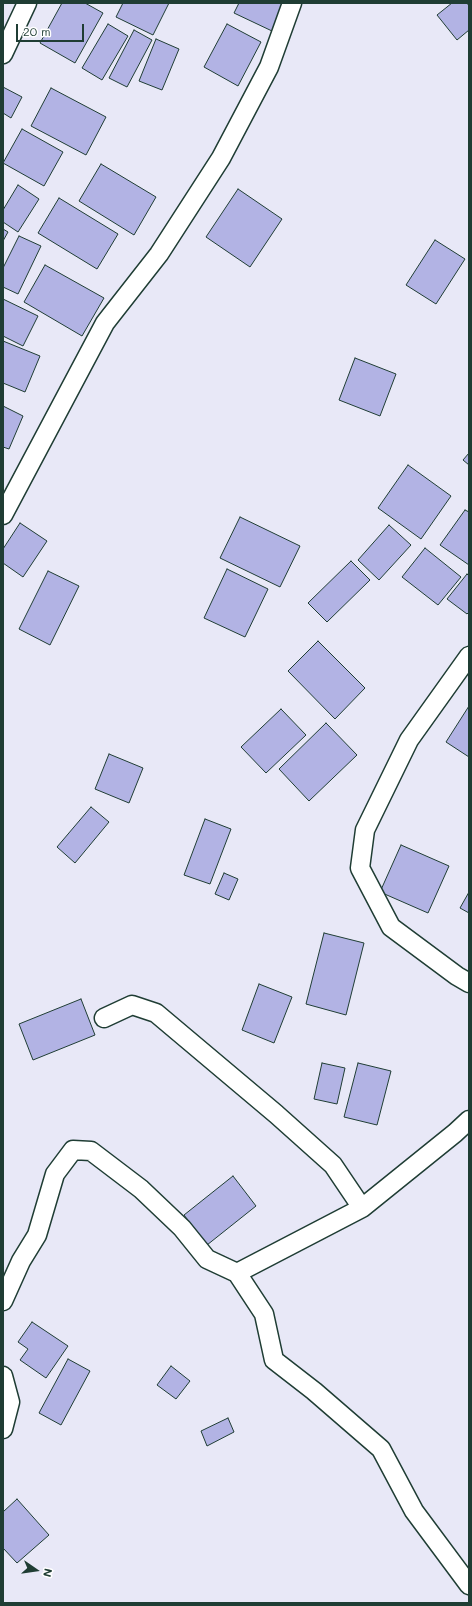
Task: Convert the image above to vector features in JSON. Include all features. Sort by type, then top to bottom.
[{"type":"street","points":[[3,54],[27,3]]},
{"type":"street","points":[[3,515],[105,323],[159,254],[221,158],[269,67],[292,3]]},
{"type":"street","points":[[469,656],[410,740],[365,830],[360,868],[391,927],[457,976],[469,983]]},
{"type":"street","points":[[104,1018],[132,1005],[156,1013],[276,1114],[333,1165],[362,1208]]},
{"type":"street","points":[[237,1273],[362,1208],[456,1134],[469,1120]]},
{"type":"street","points":[[3,1300],[21,1261],[37,1235],[55,1174],[73,1150],[91,1151],[141,1189],[182,1228],[207,1259],[237,1273],[264,1314],[274,1360],[314,1391],[381,1449],[414,1511],[469,1585]]},
{"type":"street","points":[[3,1376],[10,1402],[3,1428]]},
{"type":"building","points":[[62,3],[85,3],[103,13],[75,63],[40,43]]},
{"type":"building","points":[[123,3],[169,3],[153,35],[116,17]]},
{"type":"building","points":[[239,3],[284,3],[272,31],[234,13]]},
{"type":"building","points":[[452,3],[467,3],[469,6],[469,30],[457,40],[437,15]]},
{"type":"building","points":[[108,24],[128,36],[102,80],[82,68]]},
{"type":"building","points":[[227,24],[261,42],[238,86],[204,67]]},
{"type":"building","points":[[134,30],[152,40],[127,87],[109,78]]},
{"type":"building","points":[[156,39],[179,49],[162,90],[139,81]]},
{"type":"building","points":[[3,87],[22,97],[11,118],[3,113]]},
{"type":"building","points":[[51,88],[106,117],[86,155],[31,126]]},
{"type":"building","points":[[22,129],[63,152],[44,186],[3,163]]},
{"type":"building","points":[[101,164],[156,197],[134,235],[79,201]]},
{"type":"building","points":[[18,185],[39,199],[18,232],[3,222],[3,210]]},
{"type":"building","points":[[238,189],[282,219],[250,267],[206,237]]},
{"type":"building","points":[[59,198],[118,234],[97,269],[38,233]]},
{"type":"building","points":[[3,229],[8,232],[3,241]]},
{"type":"building","points":[[19,236],[41,246],[18,294],[3,287],[3,268]]},
{"type":"building","points":[[435,240],[465,259],[436,304],[406,285]]},
{"type":"building","points":[[45,265],[104,298],[82,336],[24,302]]},
{"type":"building","points":[[3,299],[38,316],[23,346],[3,336]]},
{"type":"building","points":[[3,341],[40,356],[25,392],[3,383]]},
{"type":"building","points":[[355,358],[396,374],[380,416],[339,400]]},
{"type":"building","points":[[3,406],[23,416],[9,449],[3,447]]},
{"type":"building","points":[[469,453],[469,465],[463,460]]},
{"type":"building","points":[[408,465],[451,496],[421,539],[378,508]]},
{"type":"building","points":[[465,510],[469,512],[469,565],[440,545]]},
{"type":"building","points":[[240,517],[300,546],[280,587],[220,558]]},
{"type":"building","points":[[20,523],[47,541],[23,577],[3,563],[3,549]]},
{"type":"building","points":[[389,525],[411,545],[379,580],[358,560]]},
{"type":"building","points":[[425,548],[461,577],[438,605],[402,577]]},
{"type":"building","points":[[351,561],[370,580],[327,622],[308,603]]},
{"type":"building","points":[[227,569],[268,589],[245,637],[204,618]]},
{"type":"building","points":[[48,571],[79,586],[50,645],[19,629]]},
{"type":"building","points":[[467,574],[469,576],[469,612],[467,614],[447,599]]},
{"type":"building","points":[[318,641],[365,688],[335,719],[288,671]]},
{"type":"building","points":[[469,706],[469,757],[446,742]]},
{"type":"building","points":[[281,709],[306,735],[266,773],[241,747]]},
{"type":"building","points":[[326,723],[357,755],[309,801],[279,769]]},
{"type":"building","points":[[109,754],[143,768],[129,803],[95,789]]},
{"type":"building","points":[[91,807],[109,822],[75,863],[57,847]]},
{"type":"building","points":[[205,819],[231,829],[210,884],[184,875]]},
{"type":"building","points":[[401,845],[449,866],[428,913],[380,892]]},
{"type":"building","points":[[224,873],[238,879],[229,900],[215,894]]},
{"type":"building","points":[[469,892],[469,913],[460,908]]},
{"type":"building","points":[[324,933],[364,943],[346,1015],[306,1004]]},
{"type":"building","points":[[259,984],[292,997],[274,1043],[242,1030]]},
{"type":"building","points":[[81,999],[95,1035],[33,1060],[19,1024]]},
{"type":"building","points":[[322,1063],[345,1068],[337,1104],[314,1099]]},
{"type":"building","points":[[358,1063],[391,1071],[377,1125],[344,1117]]},
{"type":"building","points":[[233,1176],[256,1206],[207,1245],[184,1215]]},
{"type":"building","points":[[32,1322],[68,1346],[46,1378],[20,1360],[28,1349],[18,1342]]},
{"type":"building","points":[[68,1359],[90,1371],[61,1425],[39,1413]]},
{"type":"building","points":[[171,1366],[190,1381],[176,1399],[157,1385]]},
{"type":"building","points":[[228,1418],[234,1432],[207,1446],[201,1431]]},
{"type":"building","points":[[17,1499],[49,1535],[17,1563],[3,1548],[3,1512]]}]
